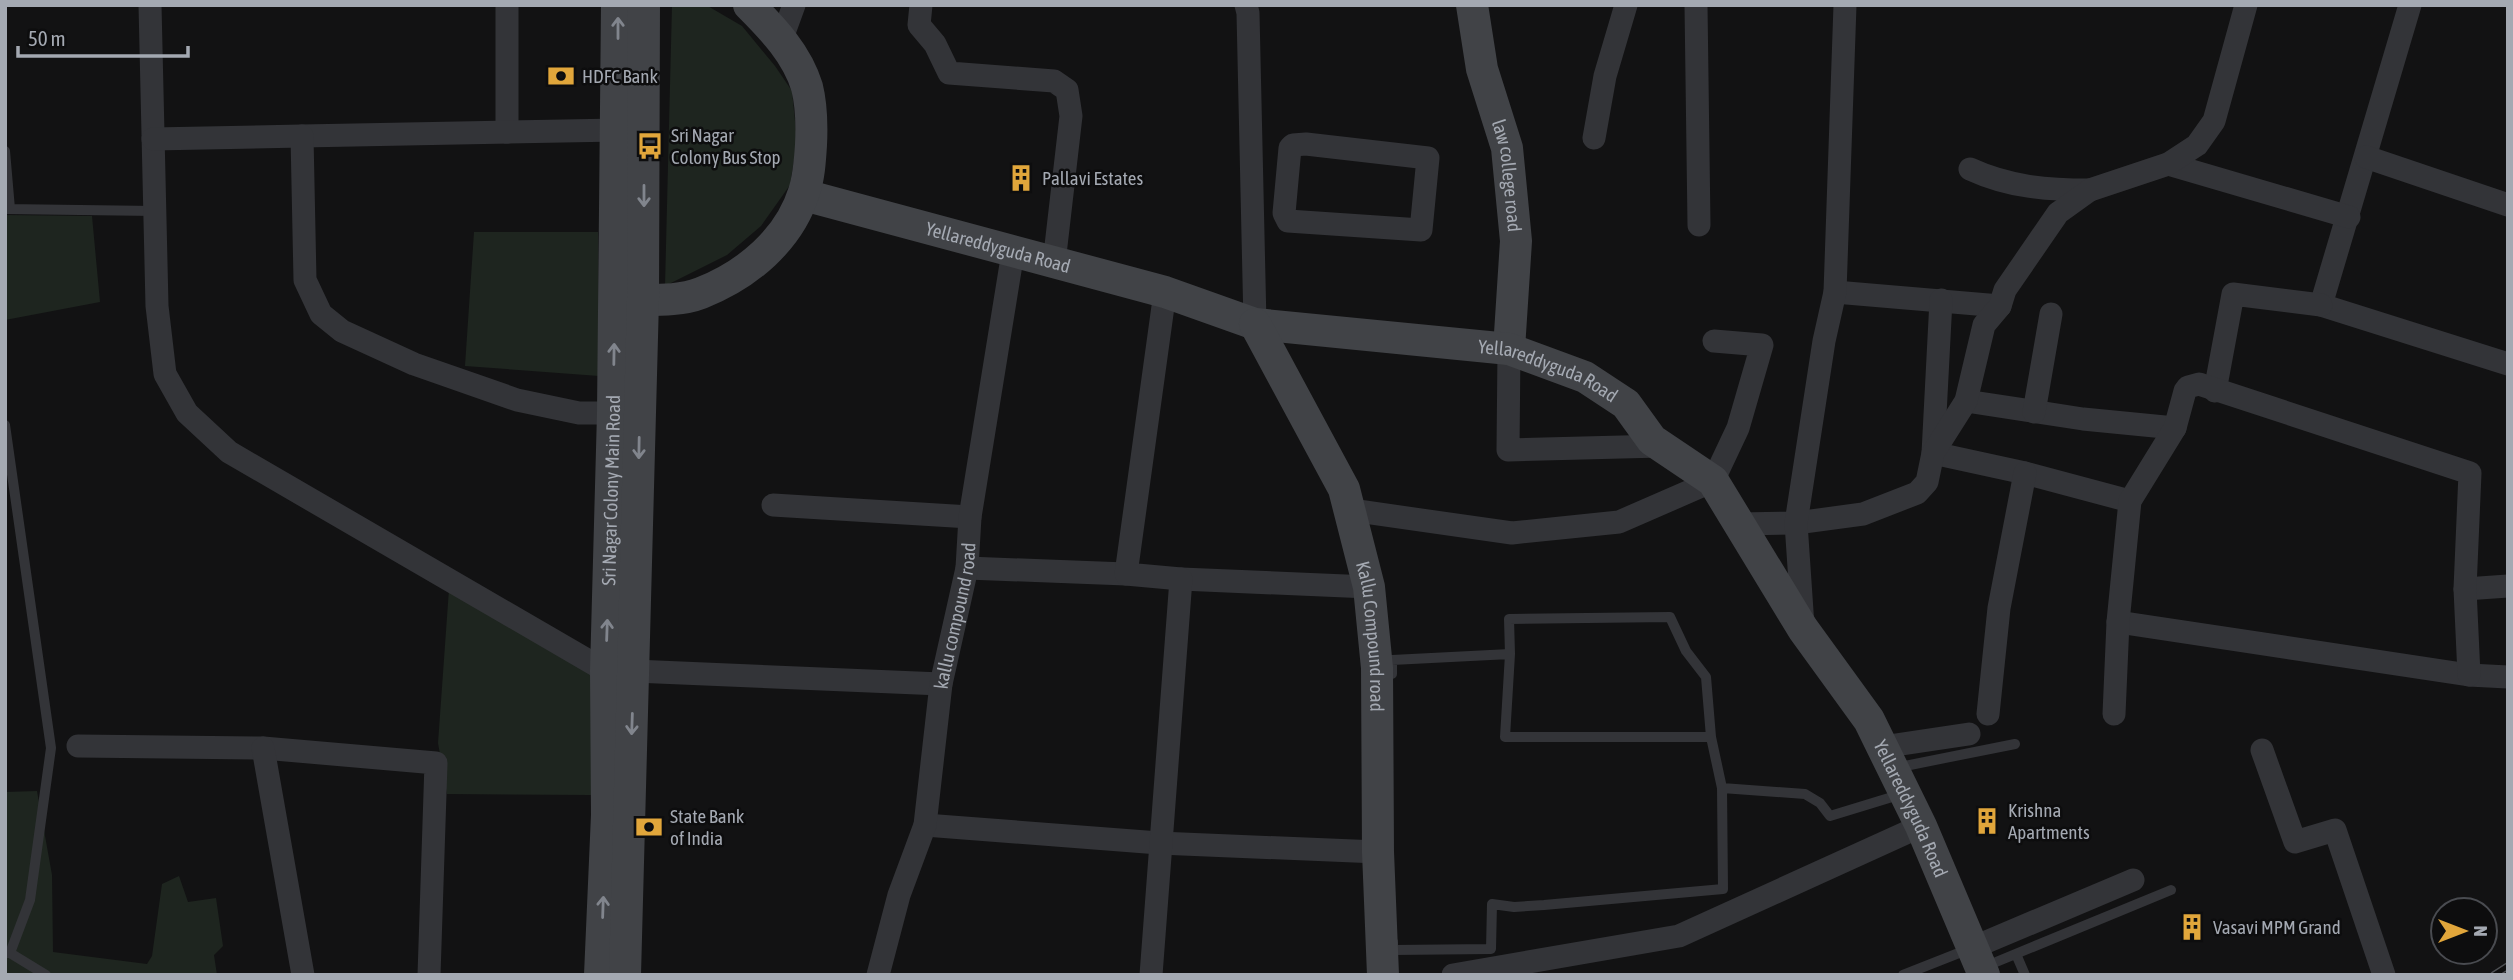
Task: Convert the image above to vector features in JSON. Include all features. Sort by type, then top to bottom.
[{"type":"street","points":[[150,5],[157,306],[165,374],[187,413],[229,452],[620,671],[941,684]]},
{"type":"street","points":[[507,5],[507,132]]},
{"type":"street","name":"Sri Nagar Colony Main Road","points":[[618,5],[613,413],[625,975]]},
{"type":"street","name":"Sri Nagar Colony Main Road","points":[[600,975],[607,815],[620,671],[643,300],[644,5]]},
{"type":"street","points":[[643,300],[672,300],[700,294],[745,272],[785,233],[804,195],[809,173],[813,116],[806,84],[782,38],[749,5]]},
{"type":"street","points":[[782,38],[794,5]]},
{"type":"street","points":[[921,5],[919,25],[935,44],[948,73],[1054,82],[1067,90],[1071,116],[1054,262]]},
{"type":"street","points":[[1246,5],[1255,324]]},
{"type":"street","name":"law college road","points":[[1472,5],[1482,69],[1507,148],[1516,241],[1509,349]]},
{"type":"street","points":[[1594,138],[1605,76],[1626,5]]},
{"type":"street","points":[[1696,5],[1699,225]]},
{"type":"street","points":[[1803,629],[1797,523],[1824,341],[1835,292],[1845,5]]},
{"type":"street","points":[[1933,453],[1966,401],[1984,325],[2000,306],[2005,290],[2058,213],[2090,190],[2168,164],[2196,145],[2214,121],[2246,5]]},
{"type":"street","points":[[2321,304],[2410,5]]},
{"type":"street","points":[[153,139],[618,130]]},
{"type":"street","points":[[302,136],[305,281],[321,314],[342,331],[414,364],[517,400],[579,413],[613,413]]},
{"type":"street","points":[[1295,145],[1429,160],[1422,227],[1418,232],[1288,221],[1284,215],[1285,206],[1290,148],[1295,145]]},
{"type":"street","points":[[2366,157],[2508,205]]},
{"type":"street","points":[[2168,164],[2349,217]]},
{"type":"street","points":[[1252,169],[1288,170]]},
{"type":"street","points":[[1970,169],[2012,185],[2056,190],[2090,190]]},
{"type":"street","name":"Yellareddyguda Road","points":[[804,195],[1165,292],[1255,324],[1509,349],[1585,377],[1626,404],[1652,440],[1713,481],[1803,629],[1870,720],[1921,826],[1979,963]]},
{"type":"street","points":[[1253,206],[1285,206]]},
{"type":"street","name":"kallu compound road","points":[[878,975],[899,895],[925,825],[941,684],[967,568],[970,517],[1013,253]]},
{"type":"street","points":[[1126,574],[1165,292]]},
{"type":"street","points":[[1835,292],[2000,306]]},
{"type":"street","points":[[2215,391],[2233,294],[2321,304],[2508,364]]},
{"type":"street","points":[[1739,524],[1797,523],[1863,514],[1917,493],[1927,482],[1933,453],[1941,300]]},
{"type":"street","points":[[2034,412],[2051,314]]},
{"type":"street","name":"Kallu Compound road","points":[[1255,324],[1345,489],[1369,587],[1377,668],[1378,852],[1383,975]]},
{"type":"street","points":[[1351,510],[1513,533],[1619,522],[1713,481],[1738,428],[1762,345],[1714,341]]},
{"type":"street","points":[[1509,349],[1508,450],[1661,446]]},
{"type":"street","points":[[2114,714],[2118,622],[2130,501],[2175,428],[2188,387],[2199,384],[2470,473],[2465,589],[2469,674]]},
{"type":"street","points":[[1966,401],[2083,419],[2175,428]]},
{"type":"street","points":[[1933,453],[2025,473],[2130,501]]},
{"type":"street","points":[[1989,714],[1999,608],[2025,473]]},
{"type":"street","points":[[773,505],[970,517]]},
{"type":"street","points":[[967,568],[1369,587]]},
{"type":"street","points":[[1151,975],[1181,579]]},
{"type":"street","points":[[2465,589],[2508,586]]},
{"type":"street","points":[[2118,622],[2469,674],[2508,677]]},
{"type":"street","points":[[1893,770],[1969,734]]},
{"type":"street","points":[[78,746],[263,748],[436,762],[429,975]]},
{"type":"street","points":[[263,748],[303,975]]},
{"type":"street","points":[[2262,750],[2295,842],[2335,830],[2384,975]]},
{"type":"street","points":[[925,825],[1159,843],[1378,852]]},
{"type":"street","points":[[1453,975],[1679,936],[1921,826]]},
{"type":"street","points":[[1979,963],[2133,880]]},
{"type":"lane","points":[[5,151],[7,209],[155,211]]},
{"type":"lane","points":[[5,425],[51,748],[30,900],[7,953]]},
{"type":"lane","points":[[1393,922],[1393,950],[1491,949],[1492,904],[1534,906],[1723,889],[1722,788],[1711,737],[1706,677],[1686,651],[1670,617],[1509,619],[1510,654],[1505,737],[1711,737]]},
{"type":"lane","points":[[1392,688],[1392,660],[1510,654]]},
{"type":"lane","points":[[1722,788],[1805,794],[1821,803],[1830,816],[1893,770],[2015,744]]},
{"type":"lane","points":[[1903,975],[2016,954],[2171,890]]},
{"type":"lane","points":[[5,941],[7,953]]},
{"type":"lane","points":[[7,953],[46,975]]},
{"type":"lane","points":[[2016,954],[2025,975]]},
{"type":"shaded area","points":[[672,5],[706,5],[742,26],[792,91],[797,141],[790,185],[761,226],[727,255],[665,286]]},
{"type":"shaded area","points":[[5,215],[92,216],[100,302],[5,320]]},
{"type":"shaded area","points":[[474,232],[598,232],[599,376],[465,366]]},
{"type":"shaded area","points":[[449,589],[599,671],[591,795],[447,794],[438,743]]},
{"type":"shaded area","points":[[37,791],[52,875],[53,952],[147,964],[152,956],[162,884],[179,876],[188,902],[216,898],[223,946],[214,955],[217,975],[5,975],[5,792]]},
{"type":"railway","points":[[2494,975],[2508,966]]},
{"type":"place","name":"HDFC Bank","points":[[561,76]]},
{"type":"place","name":"Sri Nagar Colony Bus Stop","points":[[650,146]]},
{"type":"place","name":"Pallavi Estates","points":[[1021,178]]},
{"type":"place","name":"Krishna Apartments","points":[[1987,821]]},
{"type":"place","name":"State Bank of India","points":[[649,827]]},
{"type":"place","name":"Vasavi MPM Grand","points":[[2192,927]]}]
